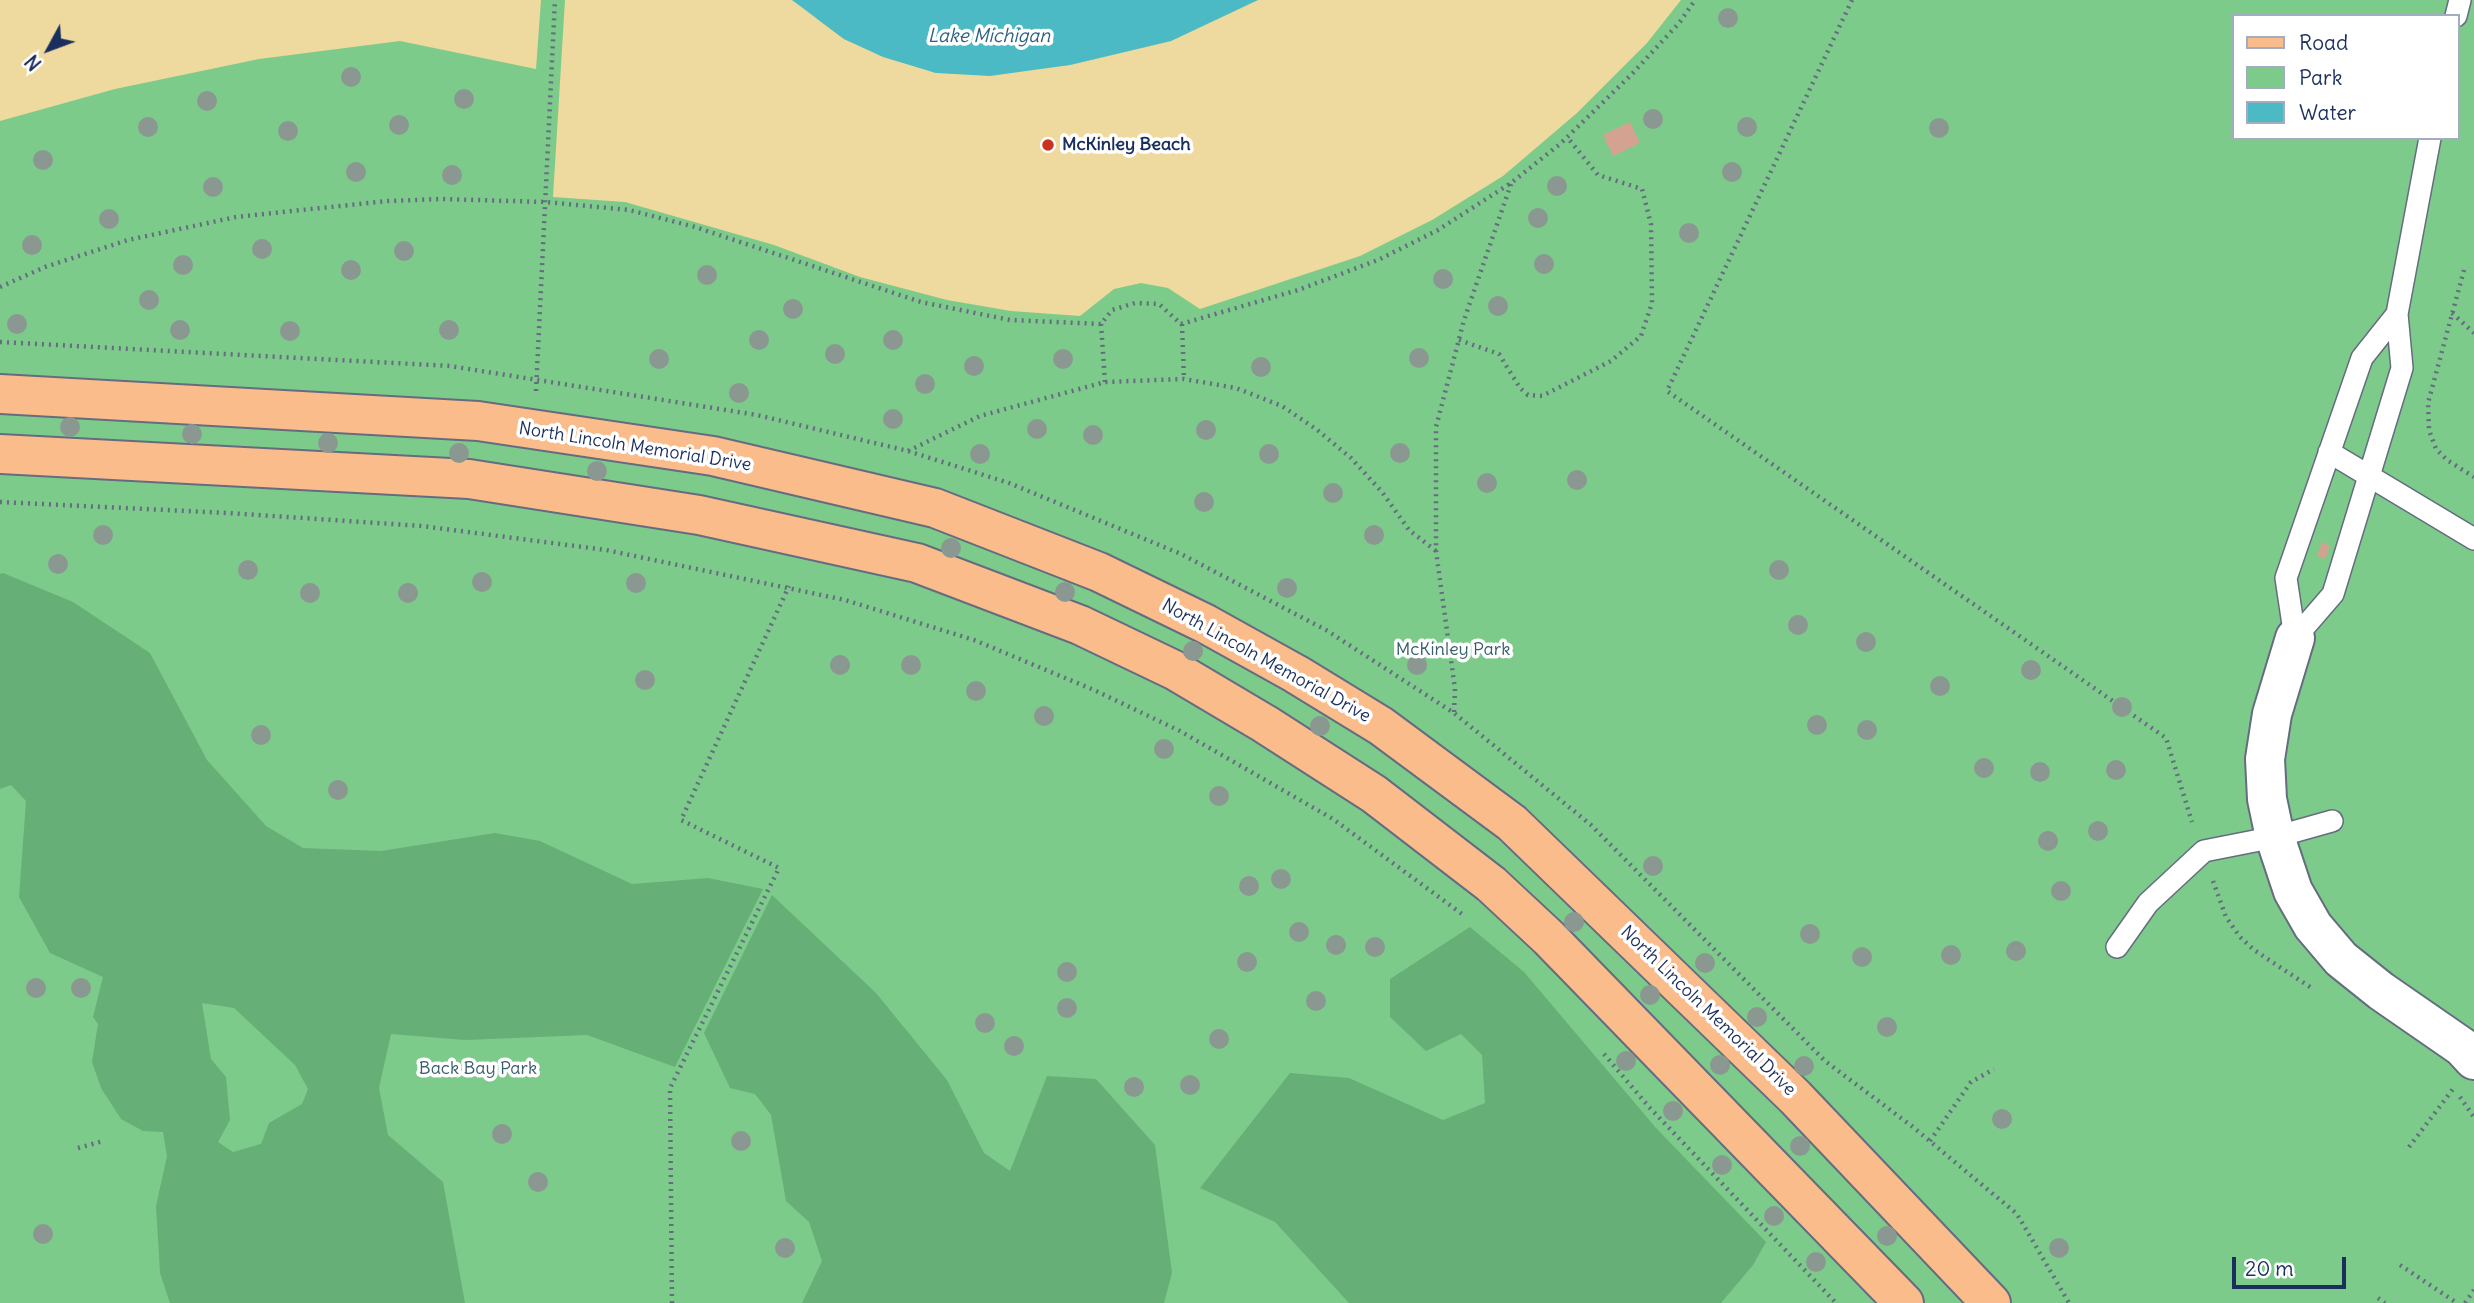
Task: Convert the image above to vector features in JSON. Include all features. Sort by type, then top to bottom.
[{"type":"main road","name":"North Lincoln Memorial Drive","points":[[0,394],[478,422],[713,456],[935,508],[1099,572],[1206,624],[1296,674],[1381,726],[1512,823],[1795,1097],[1991,1303]]},
{"type":"main road","points":[[0,454],[469,479],[699,514],[917,563],[1080,625],[1174,670],[1265,724],[1374,794],[1491,884],[1596,986],[1904,1303]]},
{"type":"street","points":[[2295,638],[2273,714],[2265,759],[2267,799],[2275,837],[2293,891],[2313,926],[2341,959],[2381,991],[2462,1047],[2464,1074]]},
{"type":"lane","points":[[2295,638],[2333,594],[2402,368],[2397,314],[2430,140]]},
{"type":"lane","points":[[2295,638],[2286,578],[2362,358],[2397,314]]},
{"type":"lane","points":[[2329,452],[2474,539]]},
{"type":"lane","points":[[2117,947],[2148,903],[2204,851],[2275,837],[2332,821]]},
{"type":"path","points":[[532,430],[555,0]]},
{"type":"path","points":[[1181,324],[1298,290],[1378,260],[1438,230],[1511,183],[1567,137],[1631,75],[1680,22],[1695,0]]},
{"type":"path","points":[[1852,0],[1667,391],[2166,738],[2192,822]]},
{"type":"path","points":[[1459,340],[1499,354],[1520,388],[1528,394],[1542,396],[1611,361],[1641,336],[1652,303],[1651,225],[1642,189],[1598,175],[1567,137]]},
{"type":"path","points":[[1454,713],[1455,689],[1436,551],[1436,427],[1459,340],[1511,183]]},
{"type":"path","points":[[0,287],[45,267],[128,240],[236,217],[441,198],[546,202],[629,210],[695,227],[921,302],[1010,320],[1101,324]]},
{"type":"path","points":[[2464,270],[2428,403],[2429,430],[2436,449],[2474,477]]},
{"type":"path","points":[[1105,382],[1101,324],[1112,310],[1135,303],[1159,304],[1181,324],[1184,379]]},
{"type":"path","points":[[2452,313],[2474,334]]},
{"type":"path","points":[[908,451],[980,416],[1105,382],[1184,379],[1247,393],[1282,406],[1317,429],[1352,458],[1382,492],[1409,530],[1436,551]]},
{"type":"path","points":[[0,502],[422,526],[606,550],[789,586],[974,640],[1094,690],[1168,725],[1332,818],[1452,909],[1473,919]]},
{"type":"path","points":[[672,1303],[670,1088],[779,868],[681,820],[789,586]]},
{"type":"path","points":[[1599,1048],[1649,1107],[1836,1303]]},
{"type":"path","points":[[1930,1141],[1971,1082],[1994,1069]]},
{"type":"path","points":[[2409,1147],[2464,1074]]},
{"type":"path","points":[[78,1148],[103,1142]]},
{"type":"path","points":[[2400,1265],[2457,1303]]},
{"type":"path","points":[[2465,1303],[2474,1290]]},
{"type":"path","points":[[2378,1298],[2385,1303]]},
{"type":"green space","name":"McKinley Park","points":[[0,0],[792,0],[815,18],[1070,65],[1171,41],[1258,0],[2474,0],[2474,1303],[0,1303]]},
{"type":"green space","points":[[0,574],[73,602],[150,653],[207,760],[266,826],[303,848],[381,851],[495,833],[540,841],[632,884],[708,878],[763,889],[675,1067],[587,1035],[465,1040],[391,1034],[379,1088],[388,1135],[443,1182],[465,1303],[170,1303],[160,1273],[156,1206],[167,1156],[163,1132],[143,1131],[121,1119],[101,1088],[92,1062],[98,1024],[93,1017],[103,977],[50,953],[19,897],[26,801],[11,785],[0,789]],"holes":[[[202,1003],[234,1008],[295,1065],[308,1089],[302,1104],[269,1123],[261,1144],[233,1152],[218,1142],[230,1120],[226,1077],[211,1059]]]},
{"type":"green space","points":[[772,895],[876,993],[947,1080],[984,1153],[1010,1171],[1047,1076],[1096,1079],[1155,1145],[1172,1273],[1164,1303],[802,1303],[822,1261],[809,1222],[786,1201],[771,1115],[755,1094],[730,1088],[704,1033]]},
{"type":"green space","points":[[1470,927],[1524,972],[1656,1128],[1766,1242],[1753,1265],[1721,1303],[1349,1303],[1275,1222],[1200,1188],[1290,1073],[1349,1078],[1443,1120],[1485,1103],[1482,1055],[1461,1034],[1426,1051],[1390,1017],[1390,979]]},
{"type":"sand","points":[[0,0],[541,0],[536,69],[400,41],[259,59],[115,89],[0,121]]},
{"type":"sand","name":"McKinley Beach","points":[[565,0],[792,0],[844,39],[883,56],[936,73],[1070,65],[1171,41],[1258,0],[1681,0],[1647,43],[1577,113],[1503,176],[1432,220],[1360,256],[1200,309],[1168,288],[1141,283],[1114,289],[1080,316],[1011,311],[947,300],[860,277],[774,245],[625,202],[553,197]]},
{"type":"water","name":"Lake Michigan","points":[[792,0],[1258,0],[1171,41],[1070,65],[990,76],[936,73],[883,57],[844,39]]},
{"type":"building","points":[[1630,122],[1640,143],[1613,156],[1603,135]]},
{"type":"building","points":[[2322,542],[2330,546],[2325,559],[2317,556]]},
{"type":"place","name":"McKinley Beach","points":[[1048,145]]},
{"type":"park label","name":"Back Bay Park","points":[[478,1069]]}]
